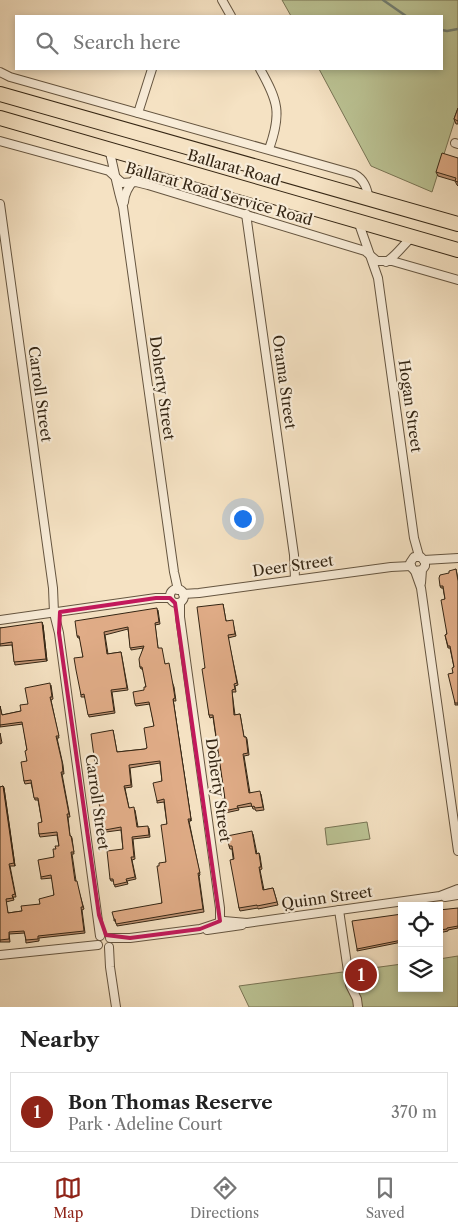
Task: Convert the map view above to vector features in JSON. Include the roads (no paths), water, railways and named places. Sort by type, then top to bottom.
[{"type":"highway","name":"Ballarat Road","points":[[0,94],[458,224]]},
{"type":"highway","name":"Ballarat Road","points":[[0,118],[458,250]]},
{"type":"street","points":[[222,0],[230,15]]},
{"type":"street","points":[[138,113],[152,70]]},
{"type":"street","points":[[261,70],[274,94],[278,109],[269,149]]},
{"type":"street","points":[[0,72],[10,77],[354,174],[362,180],[367,189],[369,199]]},
{"type":"street","name":"Ballarat Road Service Road","points":[[0,140],[108,171],[122,183],[133,182],[148,185],[365,250],[377,261],[403,264],[458,280]]},
{"type":"street","name":"Doherty Street","points":[[109,149],[123,207],[222,923]]},
{"type":"street","name":"Doherty Street","points":[[123,207],[125,192],[142,172],[154,162]]},
{"type":"street","name":"Carroll Street","points":[[0,204],[99,915],[110,966],[116,1007]]},
{"type":"street","name":"Orama Street","points":[[246,214],[298,579]]},
{"type":"street","name":"Hogan Street","points":[[358,221],[378,278],[458,851]]},
{"type":"street","points":[[378,278],[381,267],[412,237]]},
{"type":"street","name":"Deer Street","points":[[0,620],[458,558]]},
{"type":"street","name":"Quinn Street","points":[[0,955],[200,929],[208,930],[222,923],[238,926],[247,923],[440,896],[458,889]]},
{"type":"street","name":"Quinn Street","points":[[440,896],[449,898],[458,895]]},
{"type":"street","points":[[339,910],[350,985],[357,999],[358,1007]]},
{"type":"waterway","points":[[383,0],[405,15]]},
{"type":"waterway","points":[[443,30],[458,29]]},
{"type":"place","name":"Bon Thomas Reserve","points":[[361,975]]}]
